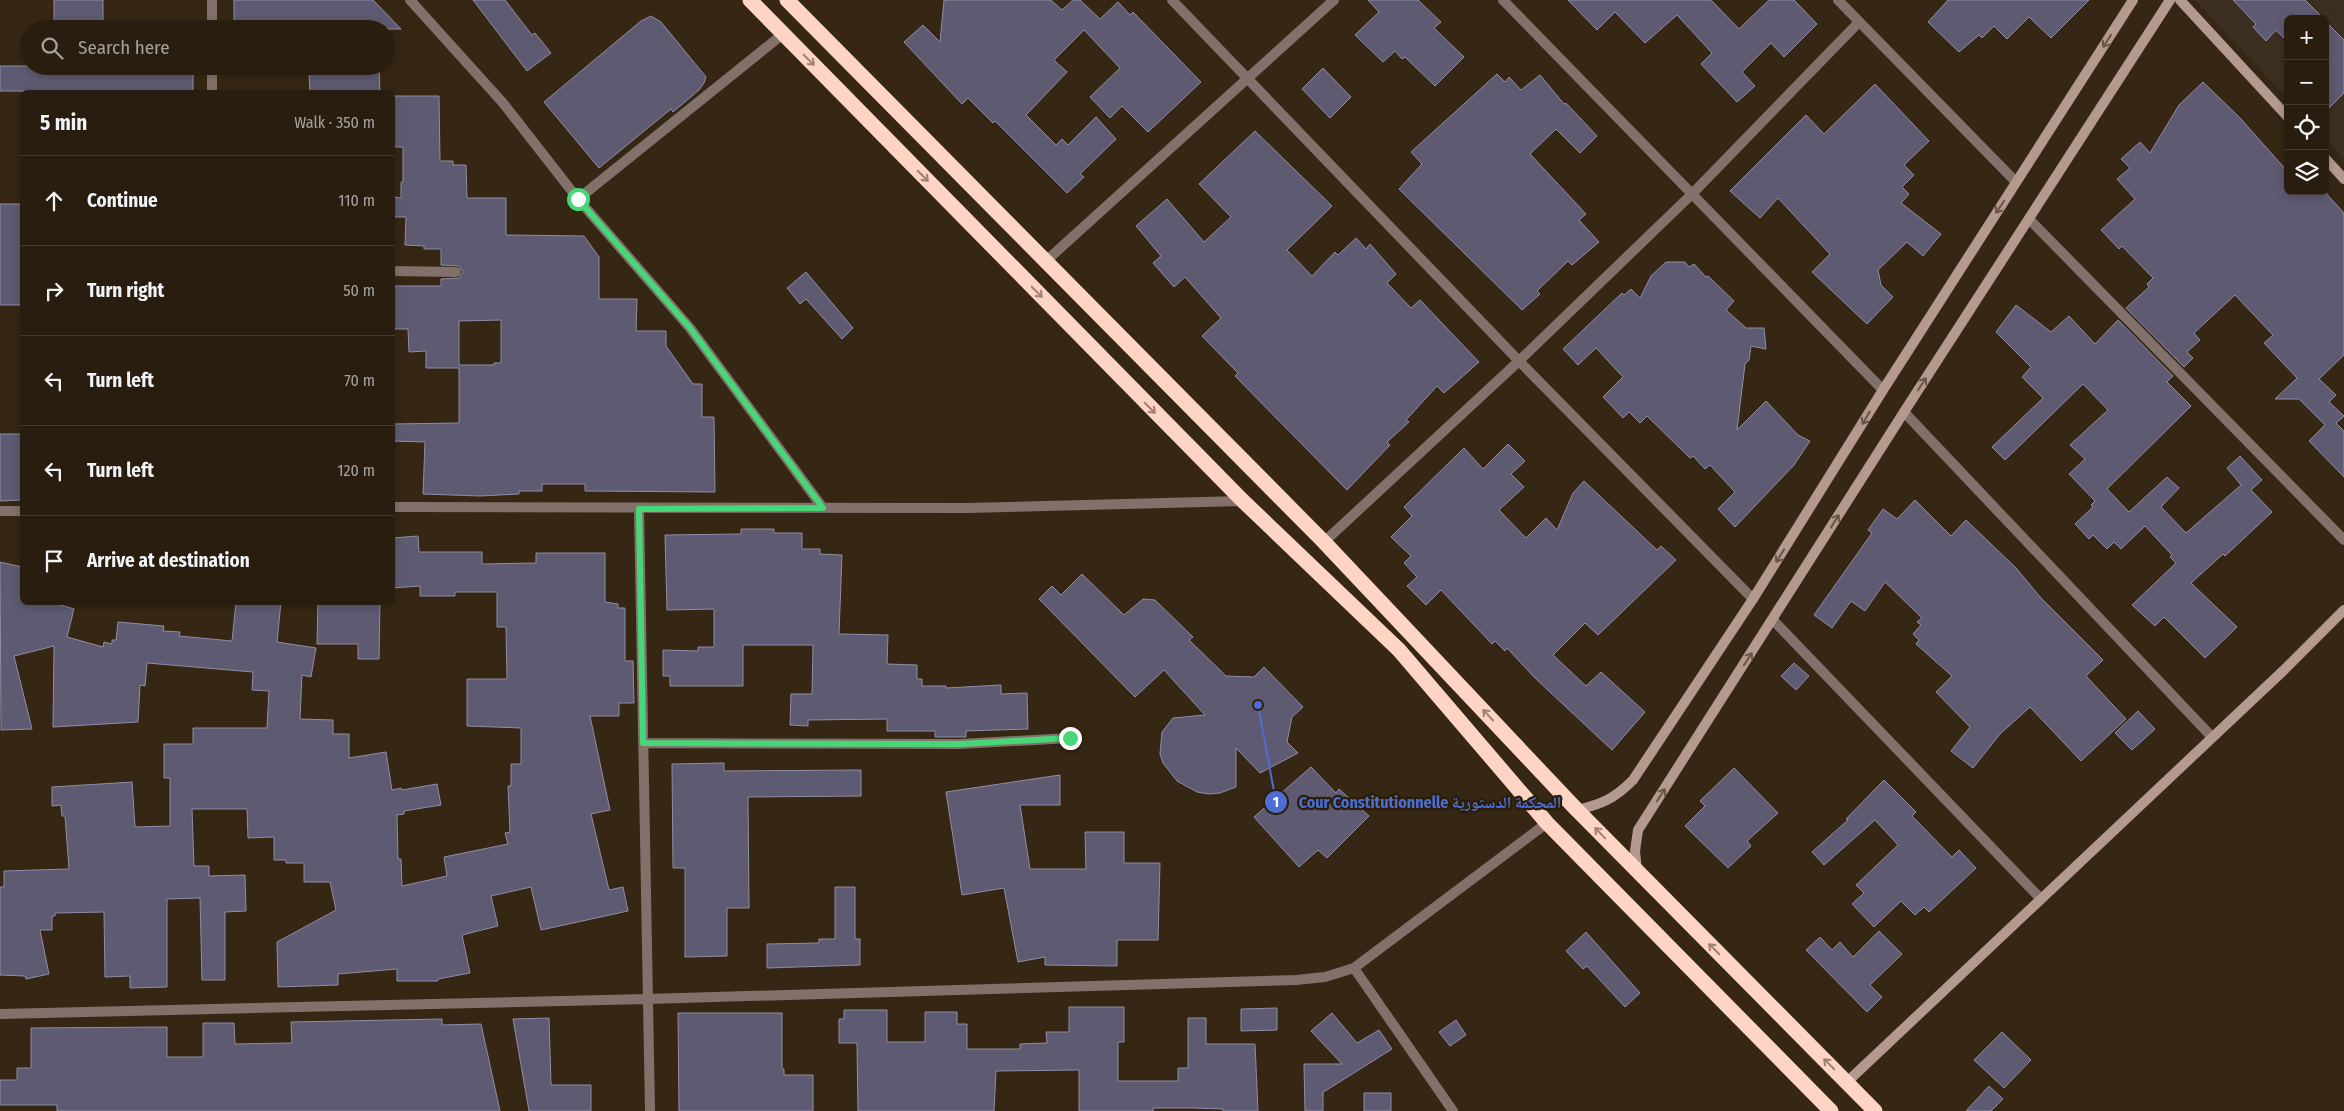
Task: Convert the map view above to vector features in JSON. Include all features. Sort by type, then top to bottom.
[{"type":"highway","points":[[750,0],[1242,501],[1399,650],[1547,823],[1831,1111]]},
{"type":"highway","points":[[787,0],[1324,542],[1637,872],[1875,1111]]},
{"type":"street","points":[[212,0],[212,20]]},
{"type":"street","points":[[410,0],[503,103],[578,199],[690,328],[823,508]]},
{"type":"street","points":[[1172,0],[1519,361],[1753,599]]},
{"type":"street","points":[[1046,261],[1334,0]]},
{"type":"street","points":[[1503,0],[1883,390]]},
{"type":"street","points":[[1838,0],[2016,182]]},
{"type":"street","points":[[1577,810],[1598,805],[1618,796],[1633,780],[1753,599],[1883,390],[2133,0]]},
{"type":"street","points":[[1637,872],[1635,851],[1638,830],[1904,412],[2170,0]]},
{"type":"street","points":[[2180,0],[2284,113]]},
{"type":"street","points":[[1324,542],[1519,361],[1692,194],[1859,22]]},
{"type":"street","points":[[578,199],[783,34]]},
{"type":"street","points":[[212,75],[212,90]]},
{"type":"street","points":[[2329,162],[2344,179]]},
{"type":"street","points":[[2029,219],[2344,540]]},
{"type":"street","points":[[395,272],[456,272]]},
{"type":"street","points":[[1904,412],[2211,736]]},
{"type":"street","points":[[395,506],[639,509],[967,508],[1242,501]]},
{"type":"street","points":[[639,509],[650,1111]]},
{"type":"street","points":[[0,511],[20,511]]},
{"type":"street","points":[[1847,1082],[2211,736],[2284,670],[2344,610]]},
{"type":"street","points":[[1773,620],[2041,899]]},
{"type":"street","points":[[643,743],[950,744],[1070,738]]},
{"type":"street","points":[[0,1014],[648,999],[1296,980],[1325,977],[1354,968],[1547,823]]},
{"type":"street","points":[[1354,968],[1453,1111]]},
{"type":"shaded area","points":[[2195,0],[2344,0],[2344,159],[2329,143],[2329,15],[2284,15],[2284,95]]},
{"type":"building","points":[[54,0],[103,0],[103,20],[54,20]]},
{"type":"building","points":[[234,0],[373,0],[392,20],[234,20]]},
{"type":"building","points":[[473,0],[505,0],[532,35],[535,33],[551,53],[527,71]]},
{"type":"building","points":[[944,0],[1051,0],[1062,10],[1073,0],[1080,0],[1100,19],[1118,2],[1130,15],[1133,12],[1201,82],[1148,132],[1122,106],[1110,118],[1090,97],[1120,68],[1084,30],[1054,60],[1067,72],[1026,115],[1056,145],[1062,139],[1068,145],[1096,117],[1116,139],[1080,174],[1084,177],[1067,193],[995,121],[993,123],[968,98],[962,104],[904,42],[923,25],[940,42]]},
{"type":"building","points":[[1368,0],[1418,0],[1441,22],[1434,28],[1464,57],[1435,86],[1405,57],[1402,59],[1395,51],[1383,62],[1355,35],[1379,12]]},
{"type":"building","points":[[1568,0],[1711,0],[1739,29],[1769,0],[1794,0],[1817,24],[1784,57],[1771,43],[1742,72],[1755,86],[1737,102],[1701,64],[1712,53],[1677,15],[1645,43],[1615,12],[1597,30]]},
{"type":"building","points":[[1948,0],[2089,0],[2051,38],[2029,17],[2007,39],[1994,26],[1982,38],[1979,35],[1959,52],[1928,22]]},
{"type":"building","points":[[2233,0],[2305,0],[2320,15],[2284,15],[2284,38],[2276,30],[2266,41],[2253,27],[2256,24]]},
{"type":"building","points":[[651,16],[661,22],[706,77],[704,83],[699,90],[673,112],[671,109],[599,168],[544,102],[641,21]]},
{"type":"building","points":[[395,23],[401,29],[395,29]]},
{"type":"building","points":[[2329,25],[2344,40],[2344,93],[2329,108]]},
{"type":"building","points":[[0,66],[20,66],[20,75],[193,75],[193,90],[0,91]]},
{"type":"building","points":[[1323,68],[1351,97],[1330,118],[1302,89]]},
{"type":"building","points":[[1497,74],[1505,82],[1509,77],[1521,90],[1540,75],[1564,104],[1566,103],[1597,136],[1580,153],[1556,129],[1530,154],[1586,214],[1579,220],[1599,242],[1572,265],[1568,261],[1537,291],[1540,294],[1522,310],[1399,189],[1422,164],[1411,152]]},
{"type":"building","points":[[309,75],[379,75],[380,90],[310,90]]},
{"type":"building","points":[[2203,82],[2240,118],[2284,168],[2284,195],[2328,195],[2344,213],[2344,355],[2319,379],[2336,395],[2329,402],[2344,416],[2336,423],[2344,431],[2344,477],[2309,441],[2325,425],[2299,399],[2275,399],[2297,378],[2264,343],[2273,335],[2235,295],[2194,333],[2200,340],[2187,352],[2193,358],[2184,367],[2126,308],[2149,287],[2147,284],[2153,278],[2122,246],[2119,249],[2101,230],[2135,199],[2117,179],[2130,168],[2121,159],[2140,142],[2150,153],[2179,105]]},
{"type":"building","points":[[1875,84],[1929,141],[1904,165],[1914,175],[1902,187],[1909,194],[1901,203],[1941,234],[1923,256],[1907,242],[1878,270],[1881,285],[1893,297],[1867,324],[1812,272],[1830,254],[1778,198],[1760,218],[1730,191],[1806,115],[1824,134]]},
{"type":"building","points":[[395,96],[439,96],[440,161],[453,161],[453,165],[466,165],[467,198],[506,198],[506,235],[584,236],[599,257],[599,299],[637,299],[636,331],[666,331],[666,346],[693,384],[702,384],[702,417],[714,417],[715,492],[585,491],[585,484],[542,484],[542,491],[519,491],[519,494],[480,496],[423,494],[425,442],[395,441],[395,424],[459,423],[459,368],[426,368],[426,351],[409,352],[408,329],[395,329],[395,286],[441,286],[441,279],[459,278],[463,272],[459,266],[441,265],[441,249],[424,249],[424,246],[405,245],[406,217],[395,217],[395,197],[401,198],[401,182],[403,182],[403,147],[395,147]],"holes":[[[501,320],[501,363],[494,363],[494,365],[459,365],[459,321]]]},
{"type":"building","points":[[1255,131],[1332,206],[1287,250],[1312,276],[1335,252],[1338,255],[1356,238],[1366,249],[1370,244],[1396,274],[1387,283],[1411,308],[1420,300],[1479,362],[1444,393],[1437,386],[1406,420],[1409,422],[1387,442],[1390,445],[1347,490],[1235,376],[1238,373],[1202,336],[1221,318],[1185,277],[1174,287],[1153,263],[1161,256],[1136,226],[1167,199],[1204,242],[1231,217],[1199,184]]},
{"type":"building","points":[[0,204],[20,204],[20,305],[0,305]]},
{"type":"building","points":[[1666,262],[1685,262],[1689,267],[1694,264],[1734,301],[1726,310],[1746,328],[1764,328],[1766,349],[1751,346],[1749,360],[1745,364],[1737,430],[1766,401],[1798,435],[1810,441],[1794,465],[1735,527],[1718,509],[1735,492],[1710,465],[1705,469],[1693,456],[1690,458],[1647,416],[1640,423],[1629,412],[1623,418],[1603,397],[1623,377],[1596,348],[1578,365],[1563,349],[1622,293],[1624,295],[1631,289],[1640,298],[1651,276]]},
{"type":"building","points":[[806,272],[853,328],[842,339],[806,299],[800,304],[787,288]]},
{"type":"building","points":[[2016,305],[2051,332],[2069,316],[2095,344],[2118,320],[2173,376],[2167,382],[2191,406],[2107,489],[2129,512],[2167,477],[2179,488],[2161,507],[2186,533],[2241,485],[2227,468],[2240,456],[2262,480],[2251,490],[2272,512],[2225,556],[2223,554],[2191,583],[2237,627],[2205,658],[2164,617],[2155,626],[2132,605],[2176,563],[2170,557],[2172,555],[2145,526],[2121,549],[2114,542],[2107,549],[2093,535],[2089,539],[2075,524],[2093,507],[2091,505],[2095,501],[2069,474],[2085,459],[2070,445],[2108,410],[2083,384],[2005,460],[1992,447],[2043,398],[2022,377],[2031,367],[1996,332]]},
{"type":"building","points":[[0,434],[20,434],[20,500],[0,501]]},
{"type":"building","points":[[1508,444],[1525,461],[1511,474],[1524,487],[1499,510],[1526,538],[1546,518],[1557,530],[1573,493],[1584,481],[1657,550],[1661,546],[1676,560],[1598,635],[1585,623],[1553,655],[1586,686],[1601,672],[1645,712],[1612,750],[1535,678],[1507,648],[1505,651],[1495,641],[1492,644],[1441,590],[1426,605],[1407,586],[1417,577],[1404,563],[1411,556],[1391,537],[1412,516],[1404,507],[1464,448],[1483,469]]},
{"type":"building","points":[[1915,500],[1951,536],[1966,520],[2016,568],[2041,598],[2103,660],[2086,676],[2126,719],[2081,761],[2030,707],[2000,734],[1973,768],[1951,751],[1970,727],[1936,692],[1952,676],[1916,644],[1919,640],[1913,634],[1921,625],[1917,622],[1922,618],[1885,582],[1865,611],[1851,601],[1832,628],[1814,615],[1872,533],[1868,530],[1883,509],[1897,519]]},
{"type":"building","points":[[741,529],[774,529],[774,533],[802,533],[802,549],[820,549],[820,554],[842,555],[839,634],[888,635],[887,664],[917,665],[917,679],[922,679],[922,686],[946,686],[946,688],[1001,685],[1001,694],[1027,693],[1028,729],[966,731],[966,737],[935,737],[935,731],[887,731],[887,719],[808,720],[808,726],[790,725],[791,694],[812,694],[813,645],[743,645],[743,686],[670,686],[670,676],[663,676],[663,650],[698,651],[698,647],[714,647],[714,609],[667,610],[665,535],[741,534]]},
{"type":"building","points":[[418,536],[419,552],[482,552],[482,564],[536,563],[536,553],[605,553],[605,602],[618,604],[618,608],[625,608],[625,661],[633,661],[634,703],[619,703],[619,716],[590,716],[610,810],[591,814],[609,890],[623,887],[628,911],[541,930],[531,887],[491,896],[498,926],[462,935],[470,973],[438,979],[438,981],[397,981],[397,969],[338,974],[338,985],[278,987],[277,942],[336,910],[330,882],[304,882],[304,863],[286,863],[286,860],[274,860],[274,837],[248,838],[247,809],[192,809],[194,866],[209,866],[209,876],[245,875],[246,911],[225,912],[225,980],[202,980],[200,898],[167,899],[167,987],[130,988],[130,976],[105,977],[104,912],[55,913],[55,916],[52,916],[52,930],[40,930],[49,974],[26,979],[25,976],[0,975],[0,887],[4,887],[4,871],[69,869],[65,816],[62,816],[61,805],[52,806],[52,787],[132,782],[135,827],[170,826],[170,778],[164,778],[164,744],[193,744],[193,728],[267,728],[269,691],[252,690],[253,672],[147,663],[145,686],[140,685],[138,722],[53,727],[54,646],[14,656],[32,729],[1,730],[0,562],[20,567],[20,605],[60,605],[74,609],[67,637],[103,647],[104,642],[112,644],[112,640],[116,640],[118,622],[164,626],[163,631],[180,632],[179,636],[232,641],[236,605],[281,605],[277,642],[316,648],[311,677],[302,675],[300,719],[333,720],[333,734],[349,734],[349,758],[386,752],[392,790],[437,784],[441,805],[404,811],[404,814],[397,815],[398,859],[401,859],[402,886],[447,876],[444,857],[508,844],[505,833],[510,832],[508,786],[511,786],[511,764],[521,764],[521,728],[467,726],[467,679],[507,679],[506,627],[497,627],[497,592],[455,592],[455,596],[420,596],[420,586],[395,588],[395,538]]},
{"type":"building","points":[[1082,574],[1124,615],[1143,599],[1155,600],[1193,637],[1189,640],[1226,676],[1254,677],[1264,667],[1303,707],[1292,717],[1287,742],[1298,753],[1260,773],[1236,748],[1236,787],[1220,793],[1197,792],[1177,781],[1163,763],[1160,754],[1162,732],[1173,718],[1205,715],[1164,670],[1135,697],[1039,599],[1052,586],[1061,595]]},
{"type":"building","points":[[318,605],[380,605],[379,659],[358,659],[358,644],[317,644]]},
{"type":"building","points":[[1794,663],[1809,676],[1796,690],[1781,676]]},
{"type":"building","points":[[2138,711],[2155,729],[2132,750],[2115,733]]},
{"type":"building","points":[[724,763],[724,771],[861,770],[861,796],[748,797],[749,908],[727,908],[727,956],[685,957],[685,868],[673,868],[672,764]]},
{"type":"building","points":[[1311,767],[1336,793],[1339,789],[1369,816],[1327,858],[1318,850],[1299,867],[1254,817]]},
{"type":"building","points":[[1734,768],[1778,813],[1747,841],[1751,846],[1728,868],[1685,826],[1705,806],[1700,801]]},
{"type":"building","points":[[1060,775],[1060,805],[1020,805],[1030,869],[1086,869],[1085,832],[1124,832],[1124,863],[1160,863],[1158,940],[1117,940],[1117,966],[1045,965],[1045,957],[1018,962],[1004,888],[962,895],[946,792]]},
{"type":"building","points":[[1884,780],[1916,812],[1912,816],[1952,857],[1959,850],[1976,868],[1929,912],[1924,907],[1915,915],[1901,901],[1874,927],[1852,904],[1864,893],[1856,885],[1898,845],[1875,820],[1824,865],[1812,852],[1848,820],[1846,819]]},
{"type":"building","points":[[835,887],[855,887],[855,939],[860,939],[860,965],[767,968],[767,944],[819,943],[819,939],[835,939]]},
{"type":"building","points":[[1879,931],[1902,954],[1870,985],[1882,997],[1867,1012],[1806,950],[1820,937],[1832,950],[1840,942],[1853,957]]},
{"type":"building","points":[[1586,932],[1640,993],[1625,1007],[1587,966],[1583,969],[1566,951]]},
{"type":"building","points":[[1069,1007],[1124,1007],[1124,1042],[1118,1042],[1118,1081],[1178,1081],[1178,1068],[1188,1068],[1188,1018],[1206,1018],[1206,1044],[1255,1044],[1258,1111],[1153,1108],[1153,1111],[1079,1111],[1079,1070],[996,1071],[994,1111],[858,1111],[857,1043],[839,1043],[839,1019],[844,1019],[844,1010],[887,1010],[887,1042],[925,1042],[925,1012],[957,1012],[957,1024],[967,1024],[967,1049],[1020,1049],[1020,1044],[1047,1043],[1046,1032],[1069,1032]]},
{"type":"building","points":[[1277,1008],[1277,1030],[1241,1031],[1241,1009]]},
{"type":"building","points":[[678,1013],[782,1013],[782,1069],[784,1069],[784,1075],[813,1075],[813,1111],[679,1111]]},
{"type":"building","points":[[1332,1013],[1357,1043],[1379,1030],[1392,1049],[1322,1093],[1323,1111],[1305,1111],[1304,1064],[1342,1064],[1311,1031]]},
{"type":"building","points":[[549,1018],[551,1085],[591,1085],[591,1111],[529,1111],[513,1019]]},
{"type":"building","points":[[442,1019],[442,1025],[481,1024],[500,1111],[57,1111],[57,1105],[0,1105],[0,1080],[17,1080],[17,1068],[31,1068],[31,1028],[167,1027],[167,1057],[203,1057],[203,1023],[234,1023],[235,1044],[292,1043],[291,1022]]},
{"type":"building","points":[[1456,1020],[1466,1035],[1450,1046],[1439,1032]]},
{"type":"building","points":[[2002,1032],[2031,1060],[2004,1088],[1974,1060]]},
{"type":"building","points":[[1989,1086],[2003,1099],[1991,1111],[1966,1111]]},
{"type":"building","points":[[1364,1093],[1391,1093],[1391,1111],[1364,1111]]},
{"type":"place","name":"Cour Constitutionnelle المحكمة الدستورية","points":[[1258,705]]},
{"type":"route","points":[[578,199],[690,328],[823,508],[639,509],[643,743],[960,744],[1070,738]]}]
